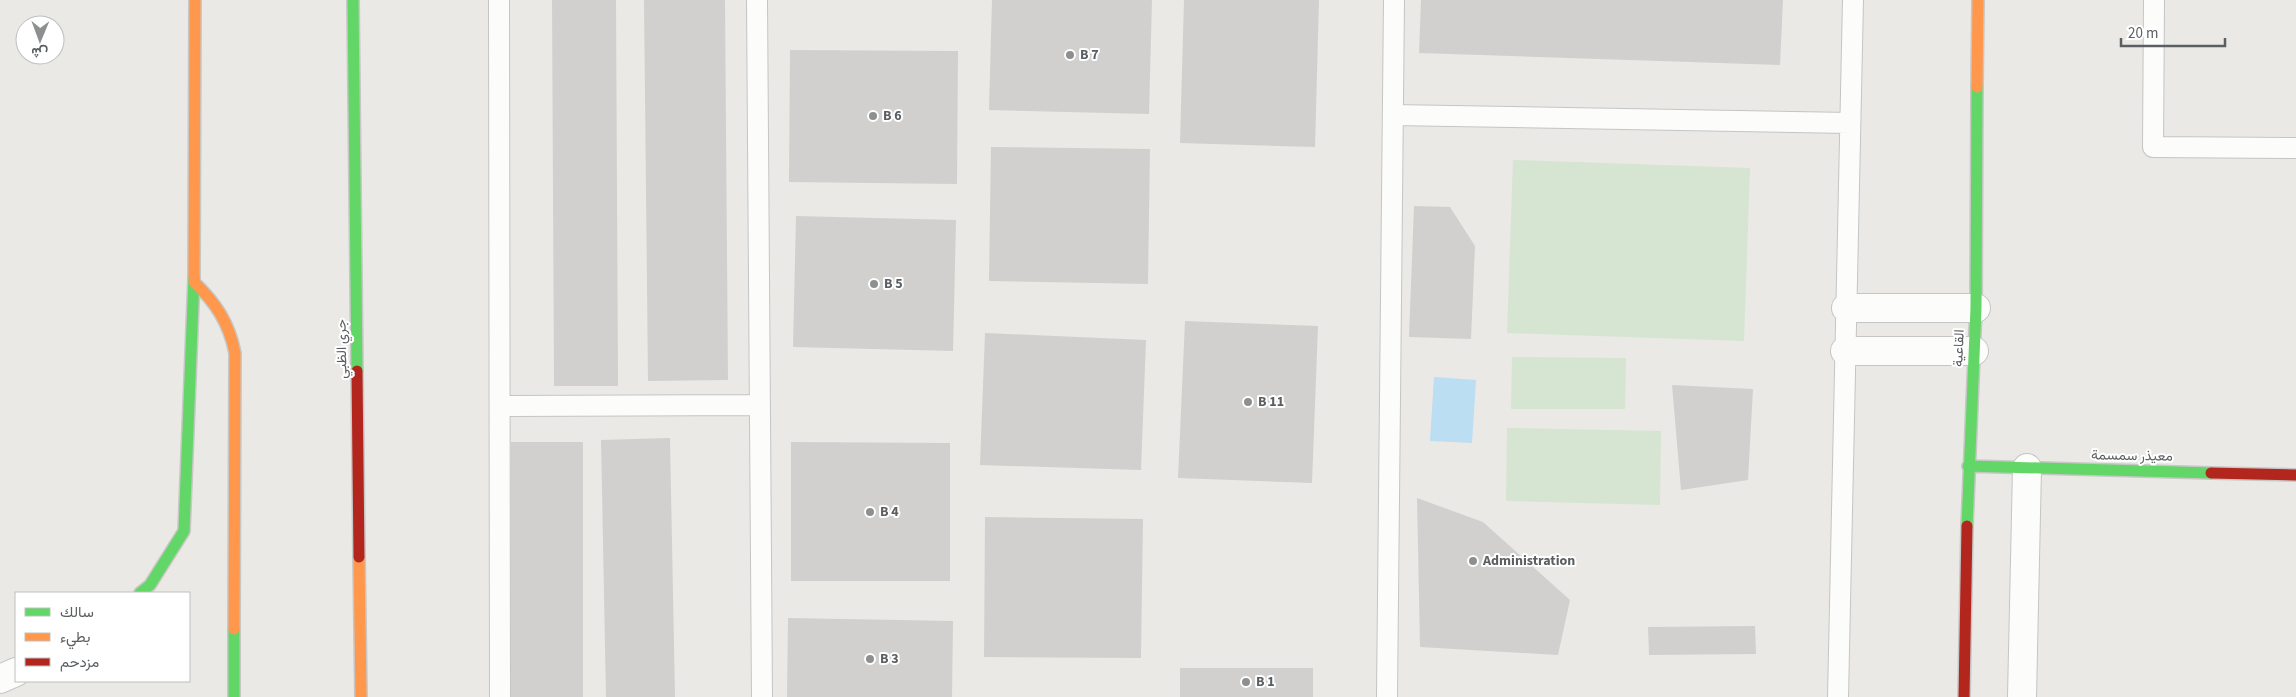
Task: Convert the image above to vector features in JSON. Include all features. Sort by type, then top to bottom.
[{"type":"street","points":[[141,592],[150,586],[184,531],[194,282],[195,0]]},
{"type":"street","name":"جري الظبي","points":[[353,0],[361,697]]},
{"type":"street","name":"القاعية","points":[[1964,697],[1968,466],[1976,308],[1978,0]]},
{"type":"street","points":[[194,282],[212,299],[226,319],[234,343],[236,367],[234,697]]},
{"type":"street","points":[[1846,308],[1976,308]]},
{"type":"street","points":[[1845,351],[1974,351]]},
{"type":"street","name":"معيذر سمسمة","points":[[1968,466],[2296,475]]},
{"type":"street","points":[[2022,697],[2026,468]]},
{"type":"street","points":[[0,679],[15,672]]},
{"type":"lane","points":[[499,0],[500,697]]},
{"type":"lane","points":[[757,0],[762,697]]},
{"type":"lane","points":[[1387,697],[1394,0]]},
{"type":"lane","points":[[1838,697],[1853,0]]},
{"type":"lane","points":[[2154,0],[2153,147],[2296,148]]},
{"type":"lane","points":[[1394,115],[1850,123]]},
{"type":"lane","points":[[500,406],[760,405]]},
{"type":"green space","points":[[1513,160],[1750,168],[1744,341],[1507,333]]},
{"type":"green space","points":[[1512,357],[1626,358],[1625,409],[1511,409]]},
{"type":"green space","points":[[1507,428],[1661,431],[1660,505],[1506,501]]},
{"type":"water","points":[[1434,377],[1476,380],[1472,443],[1430,441]]},
{"type":"building","points":[[552,0],[616,0],[618,386],[554,386]]},
{"type":"building","points":[[644,0],[725,0],[728,380],[648,381]]},
{"type":"building","name":"B 7","points":[[992,0],[1152,0],[1149,114],[989,110]]},
{"type":"building","points":[[1184,0],[1319,0],[1315,147],[1180,143]]},
{"type":"building","points":[[1421,0],[1783,0],[1780,65],[1419,53]]},
{"type":"building","name":"B 6","points":[[790,50],[958,51],[957,184],[789,182]]},
{"type":"building","points":[[991,147],[1150,149],[1148,284],[989,281]]},
{"type":"building","points":[[1414,206],[1450,207],[1475,246],[1471,339],[1409,337]]},
{"type":"building","name":"B 5","points":[[796,216],[956,220],[953,351],[793,347]]},
{"type":"building","name":"B 11","points":[[1185,321],[1318,326],[1312,483],[1178,478]]},
{"type":"building","points":[[985,333],[1146,340],[1141,470],[980,465]]},
{"type":"building","points":[[1672,385],[1753,389],[1748,480],[1681,490]]},
{"type":"building","points":[[670,438],[675,697],[606,697],[601,440]]},
{"type":"building","points":[[511,442],[583,442],[583,697],[511,697]]},
{"type":"building","name":"B 4","points":[[791,442],[950,443],[950,581],[791,581]]},
{"type":"building","name":"Administration","points":[[1417,498],[1483,522],[1570,600],[1558,655],[1420,647]]},
{"type":"building","points":[[985,517],[1143,519],[1141,658],[984,657]]},
{"type":"building","name":"B 3","points":[[788,618],[953,621],[952,697],[787,697]]},
{"type":"building","points":[[1755,626],[1756,654],[1649,655],[1648,627]]},
{"type":"building","name":"B 1","points":[[1180,668],[1313,668],[1313,697],[1180,697]]},
{"type":"traffic: fast","points":[[353,0],[357,371]]},
{"type":"traffic: fast","points":[[1967,526],[1976,308],[1977,87]]},
{"type":"traffic: fast","points":[[141,592],[150,585],[184,531],[194,277]]},
{"type":"traffic: fast","points":[[1968,466],[2211,473]]},
{"type":"traffic: fast","points":[[234,629],[234,697]]},
{"type":"traffic: slow","points":[[194,277],[195,0]]},
{"type":"traffic: slow","points":[[1977,87],[1978,0]]},
{"type":"traffic: slow","points":[[194,282],[209,298],[220,314],[229,332],[235,353],[234,629]]},
{"type":"traffic: slow","points":[[359,557],[361,697]]},
{"type":"traffic: jam","points":[[357,371],[359,557]]},
{"type":"traffic: jam","points":[[2211,473],[2296,475]]},
{"type":"traffic: jam","points":[[1964,697],[1967,526]]},
{"type":"place","name":"B 7","points":[[1070,55]]},
{"type":"place","name":"B 6","points":[[873,116]]},
{"type":"place","name":"B 5","points":[[874,284]]},
{"type":"place","name":"B 11","points":[[1248,402]]},
{"type":"place","name":"B 4","points":[[870,512]]},
{"type":"place","name":"Administration","points":[[1473,561]]},
{"type":"place","name":"B 3","points":[[870,659]]},
{"type":"place","name":"B 1","points":[[1246,682]]}]
